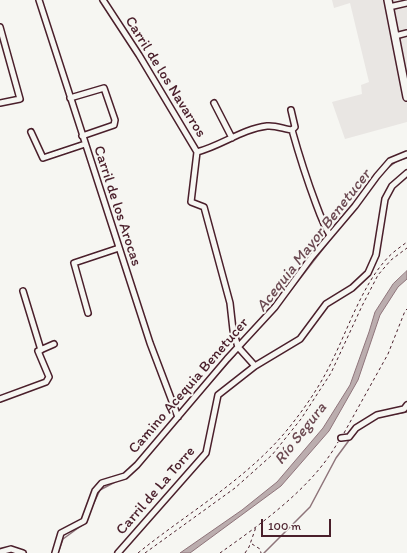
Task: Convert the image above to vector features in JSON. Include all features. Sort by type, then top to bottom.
[{"type":"street","name":"Carril de los Arocas","points":[[39,0],[150,344],[178,417]]},
{"type":"street","name":"Carril de los Navarros","points":[[103,0],[139,55],[197,152],[192,202],[204,207],[230,303],[233,330],[238,347],[255,366]]},
{"type":"street","points":[[407,3],[389,3],[407,97]]},
{"type":"street","points":[[0,27],[20,99],[0,103]]},
{"type":"street","points":[[395,36],[407,33]]},
{"type":"street","points":[[70,98],[104,88],[115,120],[114,125],[82,136]]},
{"type":"street","points":[[214,103],[232,138]]},
{"type":"street","points":[[291,110],[295,127],[292,130],[309,184],[326,230],[330,235]]},
{"type":"street","points":[[197,152],[256,129],[269,126],[292,130]]},
{"type":"street","points":[[31,132],[44,158],[85,144]]},
{"type":"street","name":"Camino Acequia Benetucer","points":[[55,553],[61,533],[84,521],[95,491],[102,483],[125,476],[137,465],[275,306],[390,161],[407,154]]},
{"type":"street","name":"Carril de La Torre","points":[[118,553],[206,453],[218,395],[255,366],[300,339],[326,304],[352,288],[368,273],[376,255],[385,199],[392,186],[407,173]]},
{"type":"street","points":[[88,313],[74,263],[119,248]]},
{"type":"street","points":[[0,398],[46,382],[49,377],[38,352],[40,350],[23,291]]},
{"type":"street","points":[[40,350],[54,344]]},
{"type":"street","points":[[341,438],[348,437],[356,428],[376,415],[404,408],[407,405]]},
{"type":"street","points":[[0,550],[11,549],[23,553]]},
{"type":"path","points":[[138,553],[161,534],[210,499],[271,448],[294,421],[316,389],[332,362],[367,288],[379,267],[397,249],[407,242]]},
{"type":"path","points":[[146,553],[223,498],[272,455],[301,419],[331,373],[378,275],[391,260],[407,248]]},
{"type":"path","points":[[220,553],[256,526],[307,484],[333,451],[388,354],[407,309]]},
{"type":"path","points":[[245,553],[251,544],[256,526]]},
{"type":"path","points":[[251,544],[260,549],[261,553]]},
{"type":"shaded area","points":[[332,0],[407,0],[407,122],[345,139],[332,102],[362,94],[361,85],[369,82],[350,3],[334,8]]},
{"type":"shaded area","points":[[407,271],[407,279],[398,287],[380,315],[358,380],[329,431],[281,486],[190,553],[180,553],[242,510],[277,482],[323,428],[350,385],[375,312],[393,284]]},
{"type":"waterway","name":"Acequia Mayor Benetucer","points":[[385,170],[397,161],[407,158]]},
{"type":"waterway","name":"Acequia Mayor Benetucer","points":[[288,294],[333,236]]},
{"type":"waterway","name":"Acequia Mayor Benetucer","points":[[243,346],[254,333]]},
{"type":"waterway","name":"Acequia Mayor Benetucer","points":[[190,406],[235,355]]},
{"type":"waterway","points":[[384,416],[407,412]]},
{"type":"waterway","points":[[264,553],[310,507],[336,458],[350,439]]},
{"type":"waterway","name":"Acequia Mayor Benetucer","points":[[90,511],[100,490],[117,481]]},
{"type":"waterway","name":"Acequia Mayor Benetucer","points":[[58,553],[63,539],[85,523]]},
{"type":"water label","name":"Río Segura","points":[[301,434]]}]
